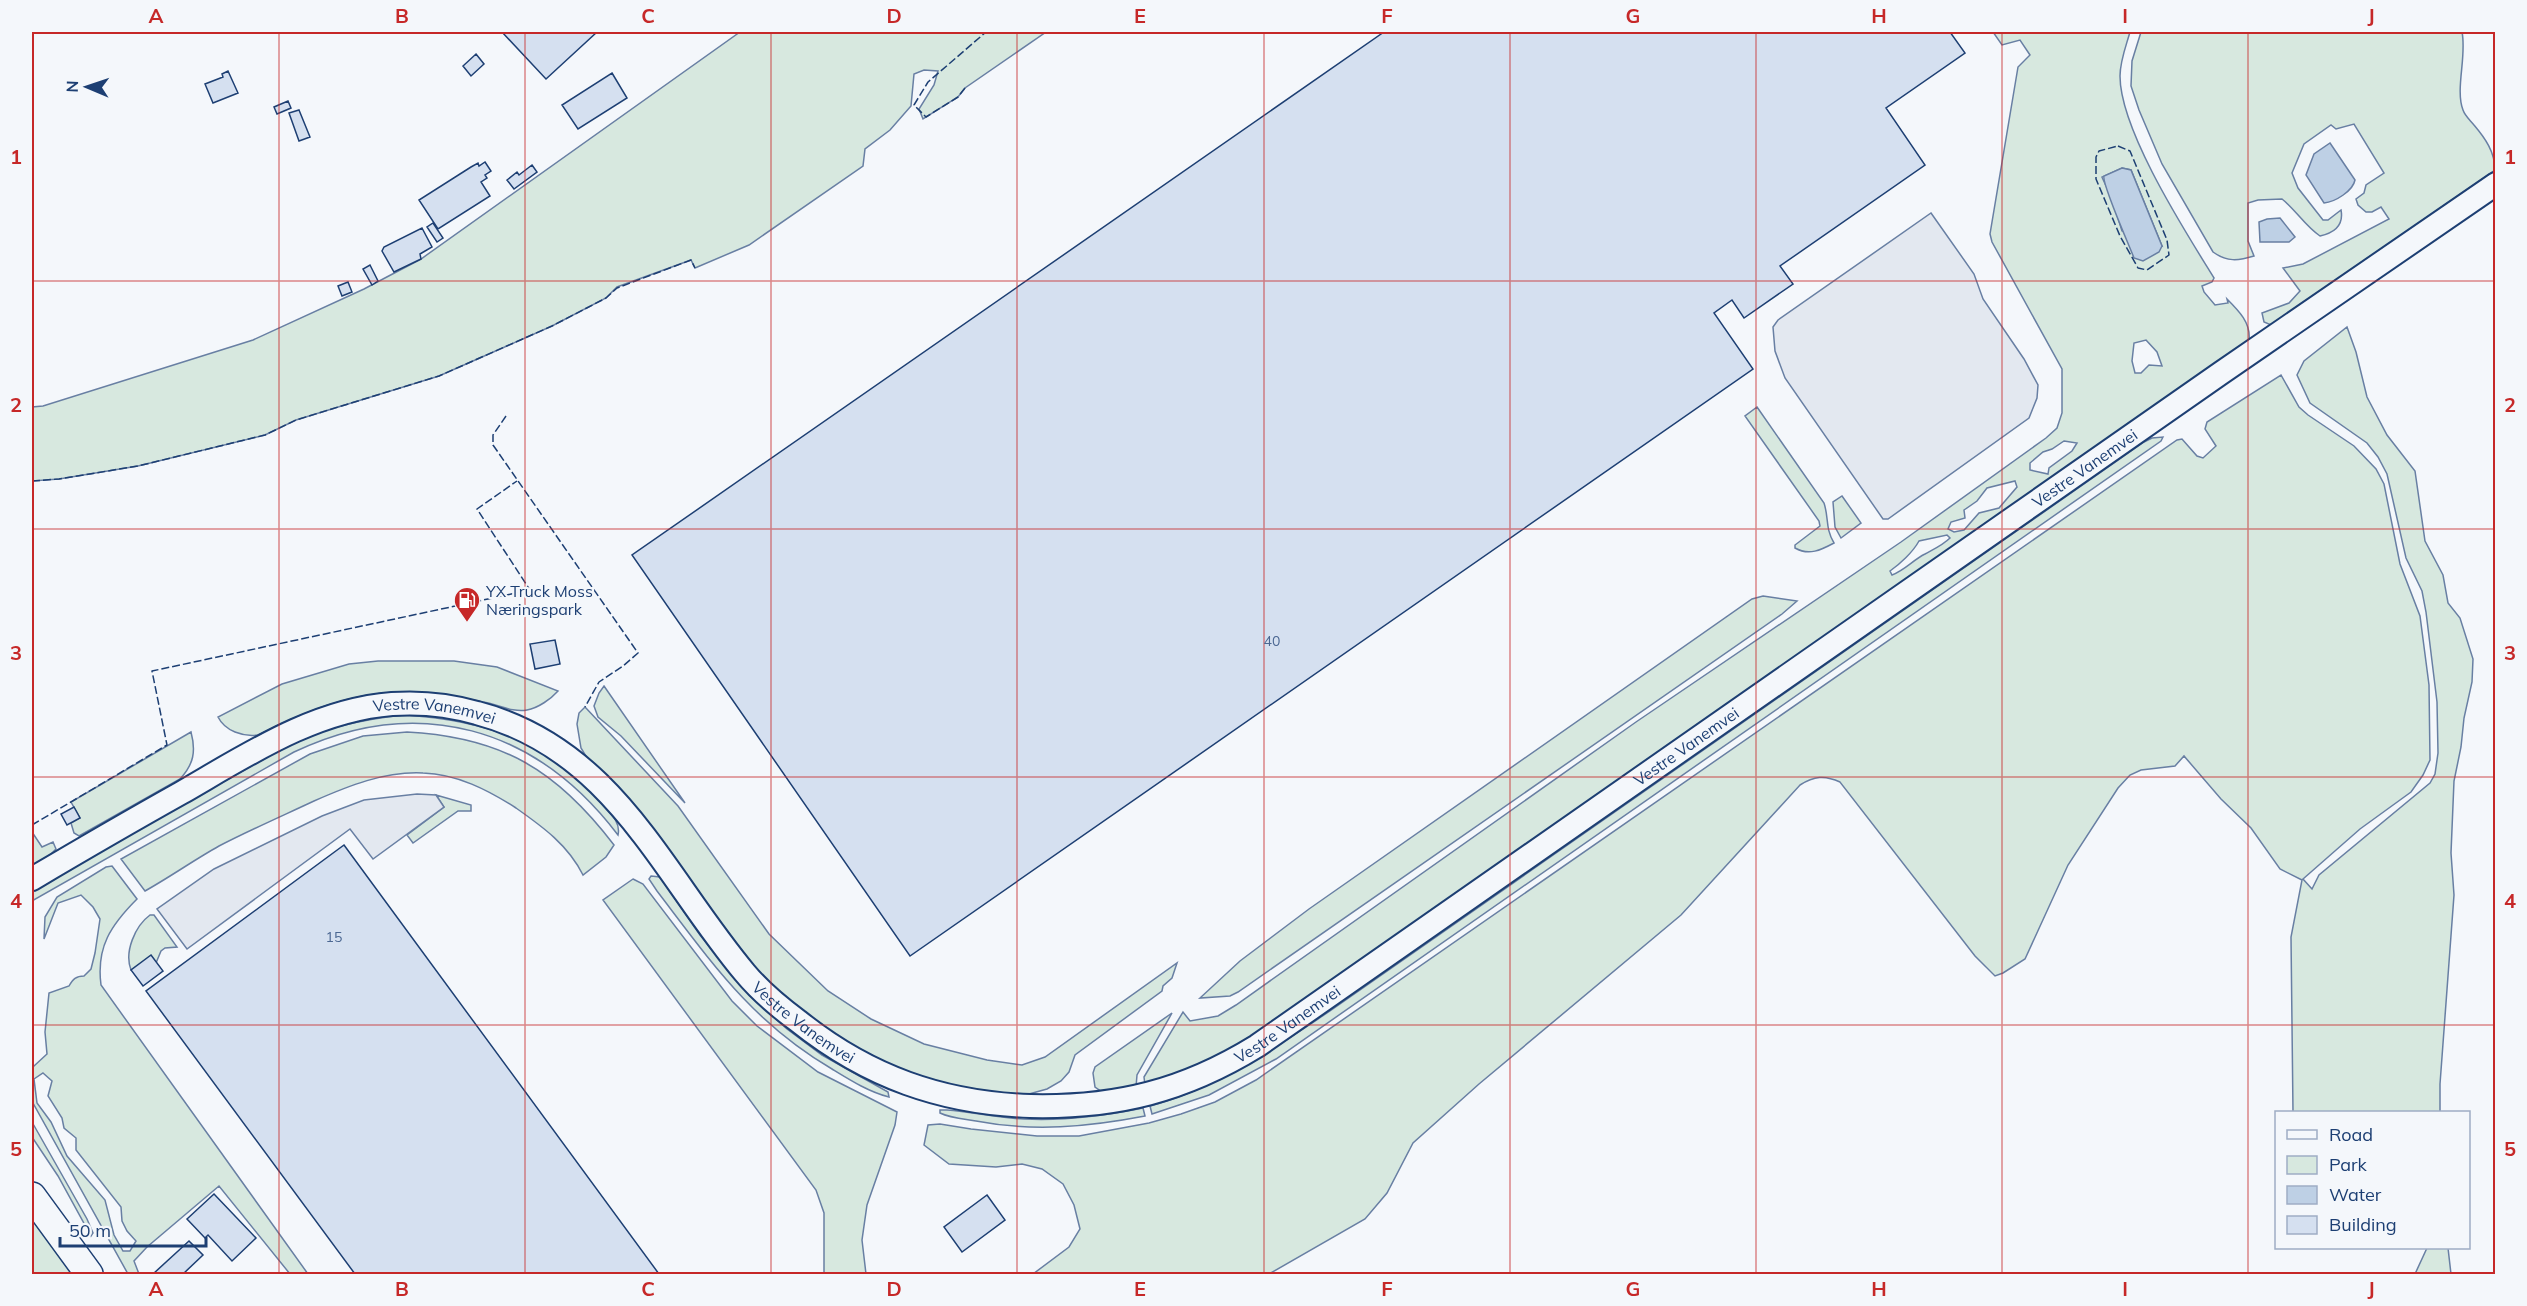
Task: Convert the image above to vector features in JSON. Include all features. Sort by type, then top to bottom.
[{"type":"main road","points":[[32,1196],[89,1275]]},
{"type":"street","name":"Vestre Vanemvei","points":[[32,879],[227,766],[318,720],[372,706],[394,704],[440,705],[466,710],[496,718],[523,729],[581,765],[625,811],[745,974],[805,1027],[863,1064],[917,1088],[991,1105],[1087,1104],[1144,1096],[1226,1065],[1274,1035],[2172,407],[2496,184]]},
{"type":"green space","points":[[740,32],[1046,32],[965,88],[958,97],[923,119],[919,109],[934,85],[938,71],[924,70],[914,74],[911,106],[890,130],[865,149],[863,166],[749,245],[695,268],[691,260],[617,287],[606,298],[552,326],[439,376],[296,420],[265,435],[138,466],[59,479],[32,481],[32,407],[43,406],[253,340],[364,289],[421,259]]},
{"type":"green space","points":[[1993,32],[2130,32],[2122,59],[2120,76],[2123,98],[2131,124],[2156,180],[2214,278],[2212,282],[2202,286],[2204,292],[2215,305],[2228,303],[2227,299],[2236,308],[2246,323],[2249,340],[1290,1012],[1216,1058],[1177,1075],[1145,1085],[1144,1077],[1183,1012],[1190,1021],[1218,1016],[1236,1005],[1636,722],[1901,542],[2057,428],[2062,413],[2062,369],[1992,242],[1990,234],[2018,67],[2030,55],[2020,40],[2002,45]],"holes":[[[2122,168],[2131,170],[2162,246],[2122,231],[2102,177]],[[2146,340],[2157,352],[2162,366],[2149,365],[2141,373],[2135,373],[2132,361],[2134,343]],[[2064,441],[2077,443],[2072,451],[2049,468],[2048,474],[2030,470],[2030,463],[2043,452]],[[2015,481],[2017,487],[1999,508],[1979,513],[1964,530],[1954,532],[1948,529],[1951,522],[1965,518],[1964,510],[1977,501],[1987,488]],[[1947,535],[1950,538],[1892,575],[1890,571],[1906,558],[1919,541]]]},
{"type":"green space","points":[[2141,32],[2462,32],[2461,102],[2465,114],[2489,146],[2495,170],[2271,325],[2264,322],[2262,313],[2289,303],[2300,291],[2283,268],[2303,264],[2389,219],[2381,207],[2372,212],[2366,212],[2358,205],[2356,199],[2364,193],[2366,185],[2384,173],[2354,124],[2336,129],[2331,125],[2304,144],[2292,173],[2298,188],[2323,220],[2328,220],[2341,210],[2342,216],[2337,228],[2320,236],[2282,199],[2258,200],[2248,203],[2248,241],[2254,256],[2233,260],[2223,258],[2213,252],[2162,164],[2139,110],[2131,86],[2132,61]]},
{"type":"green space","points":[[2347,327],[2367,397],[2387,435],[2415,471],[2425,541],[2443,575],[2448,603],[2460,618],[2473,659],[2472,682],[2454,781],[2451,853],[2454,895],[2440,1111],[2293,1111],[2291,937],[2302,880],[2280,869],[2251,828],[2221,799],[2184,756],[2175,766],[2141,770],[2130,775],[2118,788],[2068,865],[2025,959],[1995,976],[1975,956],[1840,782],[1829,778],[1815,778],[1805,782],[1681,915],[1479,1084],[1413,1143],[1387,1193],[1365,1219],[1269,1274],[1033,1274],[1069,1247],[1080,1229],[1074,1205],[1063,1184],[1042,1169],[1022,1164],[996,1167],[949,1164],[924,1145],[928,1125],[940,1124],[1037,1136],[1079,1136],[1149,1123],[1215,1102],[1256,1080],[2177,440],[2182,439],[2197,456],[2203,458],[2216,446],[2205,429],[2207,422],[2281,375],[2299,407],[2354,446],[2376,469],[2384,484],[2400,564],[2420,616],[2429,685],[2430,760],[2423,775],[2411,792],[2360,829],[2303,879],[2312,889],[2319,875],[2430,783],[2435,774],[2438,753],[2437,702],[2426,612],[2422,591],[2406,558],[2387,474],[2367,443],[2310,403],[2297,375],[2304,361]]},
{"type":"green space","points":[[1757,407],[1824,503],[1829,533],[1834,543],[1810,552],[1795,548],[1795,545],[1820,526],[1819,521],[1745,416]]},
{"type":"green space","points":[[2163,437],[2161,441],[1276,1059],[1209,1095],[1152,1114],[1150,1106],[1199,1089],[1222,1078],[1266,1053],[1330,1011],[2144,442],[2152,438]]},
{"type":"green space","points":[[1842,496],[1861,523],[1841,538],[1835,527],[1833,502]]},
{"type":"green space","points":[[1763,596],[1797,601],[1782,614],[1238,992],[1230,996],[1200,998],[1240,961],[1309,909],[1752,599]]},
{"type":"green space","points":[[378,661],[454,661],[497,667],[558,691],[540,705],[522,711],[432,693],[382,693],[327,705],[258,735],[235,732],[225,726],[218,717],[282,684],[349,664]]},
{"type":"green space","points":[[604,686],[685,803],[621,736],[598,717],[594,706]]},
{"type":"green space","points":[[585,707],[678,806],[769,934],[828,991],[871,1019],[924,1044],[987,1060],[1022,1065],[1045,1057],[1177,963],[1172,978],[1163,986],[1162,991],[1075,1055],[1069,1072],[1061,1081],[1047,1089],[1029,1094],[1007,1096],[956,1088],[900,1070],[833,1035],[785,998],[756,969],[621,791],[587,758],[581,748],[577,724],[579,713]]},
{"type":"green space","points":[[404,715],[461,722],[514,738],[538,749],[582,782],[614,818],[619,830],[618,835],[586,798],[550,768],[512,746],[472,731],[429,724],[385,725],[340,734],[294,752],[32,901],[32,890],[294,742],[348,724]]},
{"type":"green space","points":[[191,732],[193,757],[180,779],[79,836],[74,833],[71,823],[80,818],[71,802]]},
{"type":"green space","points":[[407,732],[471,741],[525,762],[571,796],[614,845],[606,857],[583,875],[577,864],[554,837],[505,801],[483,789],[448,776],[409,773],[367,781],[314,801],[219,846],[145,891],[121,859],[310,754],[363,736]]},
{"type":"green space","points":[[436,795],[471,805],[471,811],[458,811],[413,843],[407,835],[444,807]]},
{"type":"green space","points":[[32,832],[42,847],[53,842],[56,849],[32,866]]},
{"type":"green space","points":[[112,866],[137,899],[120,918],[107,938],[101,959],[101,985],[308,1274],[290,1274],[219,1186],[147,1247],[134,1261],[139,1274],[128,1274],[33,1103],[32,1064],[34,1066],[47,1054],[45,1032],[49,993],[69,986],[75,978],[84,976],[91,969],[100,919],[93,907],[81,895],[58,903],[44,939],[45,917],[57,897],[106,867]],"holes":[[[43,1073],[52,1081],[48,1096],[62,1118],[64,1128],[76,1138],[76,1150],[121,1207],[122,1221],[136,1241],[130,1251],[123,1251],[114,1235],[105,1200],[67,1156],[51,1122],[37,1103],[34,1079]]]},
{"type":"green space","points":[[651,876],[660,877],[700,935],[750,996],[787,1029],[822,1055],[888,1092],[889,1097],[860,1085],[804,1051],[756,1011],[696,943],[657,891],[649,879]]},
{"type":"green space","points":[[633,879],[643,884],[732,1001],[757,1026],[818,1072],[897,1112],[895,1125],[867,1205],[862,1240],[866,1274],[824,1274],[824,1213],[816,1190],[603,900]]},
{"type":"green space","points":[[150,915],[154,915],[177,947],[165,948],[161,951],[156,963],[131,970],[129,955],[132,940]]},
{"type":"green space","points":[[1172,1013],[1137,1075],[1136,1087],[1105,1094],[1095,1087],[1093,1073],[1095,1067]]},
{"type":"green space","points":[[1143,1108],[1145,1116],[1061,1127],[997,1124],[940,1113],[940,1110],[947,1110],[1014,1118],[1069,1119]]},
{"type":"green space","points":[[32,1122],[87,1219],[93,1233],[91,1236],[58,1176],[32,1137]]},
{"type":"green space","points":[[32,1219],[74,1274],[32,1274]]},
{"type":"green space","points":[[2427,1249],[2448,1249],[2451,1274],[2415,1274]]},
{"type":"shaded area","points":[[1931,213],[1974,274],[1983,299],[2024,359],[2038,385],[2037,398],[2029,418],[1888,519],[1883,519],[1785,378],[1775,351],[1773,327],[1778,320]]},
{"type":"shaded area","points":[[417,794],[436,795],[444,807],[373,859],[350,829],[187,949],[157,909],[214,869],[322,816],[364,800]]},
{"type":"water","points":[[2330,143],[2355,180],[2351,188],[2343,195],[2324,203],[2306,175],[2314,154]]},
{"type":"water","points":[[2122,168],[2131,170],[2162,246],[2159,252],[2143,261],[2134,258],[2104,181],[2104,176]]},
{"type":"water","points":[[2280,218],[2295,237],[2289,242],[2260,242],[2259,222]]},
{"type":"building","points":[[502,32],[597,32],[546,79]]},
{"type":"building","points":[[1384,32],[1950,32],[1965,53],[1886,108],[1925,165],[1780,266],[1793,284],[1744,318],[1732,300],[1714,313],[1753,369],[910,956],[632,555]]},
{"type":"building","points":[[476,54],[484,64],[471,76],[463,66]]},
{"type":"building","points":[[228,71],[238,93],[213,103],[205,84],[223,77],[222,74]]},
{"type":"building","points":[[612,73],[627,98],[578,129],[562,105]]},
{"type":"building","points":[[288,101],[291,108],[277,114],[274,107]]},
{"type":"building","points":[[299,110],[310,137],[299,141],[289,113]]},
{"type":"building","points":[[485,162],[491,171],[481,182],[490,196],[438,229],[419,200],[471,167]]},
{"type":"building","points":[[532,165],[537,172],[514,189],[507,180],[517,172],[519,175]]},
{"type":"building","points":[[433,223],[443,238],[437,242],[427,227]]},
{"type":"building","points":[[422,228],[432,247],[420,254],[421,259],[394,272],[382,251],[384,247]]},
{"type":"building","points":[[370,265],[378,281],[372,285],[363,269]]},
{"type":"building","points":[[348,282],[352,292],[342,296],[338,286]]},
{"type":"building","points":[[555,640],[560,664],[535,669],[530,644]]},
{"type":"building","points":[[74,807],[80,818],[67,825],[61,814]]},
{"type":"building","points":[[344,845],[659,1274],[355,1274],[146,991]]},
{"type":"building","points":[[151,955],[163,971],[143,986],[131,970]]},
{"type":"building","points":[[214,1194],[256,1238],[232,1261],[208,1235],[205,1238],[187,1219]]},
{"type":"building","points":[[987,1195],[1005,1220],[962,1252],[944,1227]]},
{"type":"building","points":[[189,1241],[203,1255],[183,1274],[153,1274]]},
{"type":"fence","points":[[965,88],[958,97],[926,117],[914,105],[928,82],[986,32]]},
{"type":"fence","points":[[2118,146],[2130,151],[2167,240],[2169,255],[2147,270],[2138,268],[2120,236],[2096,179],[2096,157],[2099,151],[2118,146]]},
{"type":"fence","points":[[32,481],[59,479],[138,466],[265,435],[296,420],[439,376],[552,326],[606,298],[617,288],[691,260],[695,268]]},
{"type":"fence","points":[[506,416],[493,435],[493,445],[638,653],[599,682],[585,707]]},
{"type":"fence","points":[[32,825],[167,745],[152,671],[530,590],[477,509],[517,481]]},
{"type":"place","name":"YX Truck Moss Næringspark","points":[[467,623]]}]
